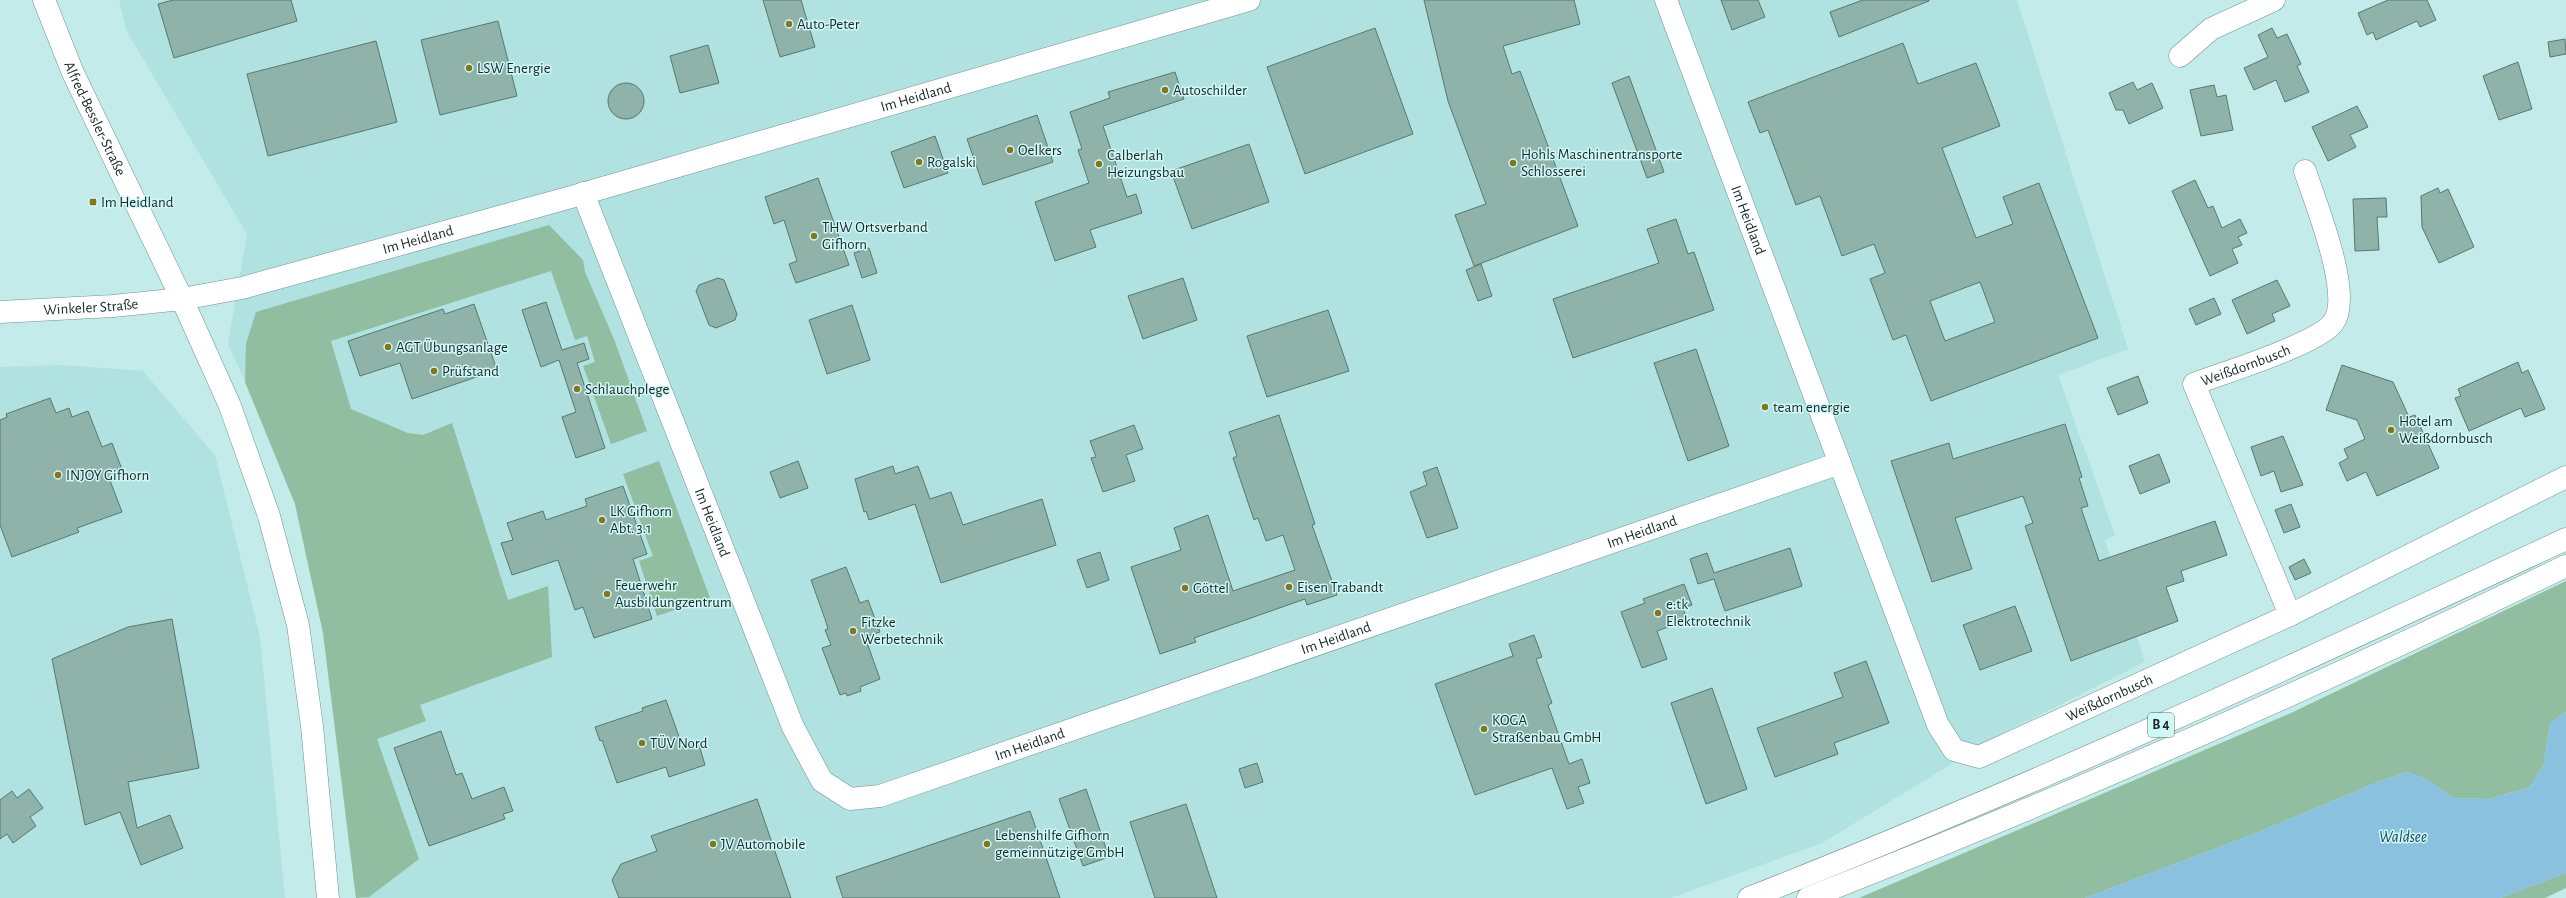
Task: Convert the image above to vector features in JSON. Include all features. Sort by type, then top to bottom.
[{"type":"main road","name":"Alfred-Bessler-Straße","points":[[44,0],[73,73],[182,300],[230,406],[267,509],[298,625],[312,726],[328,896]]},
{"type":"main road","name":"Im Heidland","points":[[182,300],[242,288],[583,194],[1249,0]]},
{"type":"main road","name":"Im Heidland","points":[[1666,0],[1938,725]]},
{"type":"main road","points":[[2180,56],[2211,29],[2274,0]]},
{"type":"main road","name":"Weißdornbusch","points":[[2290,615],[2194,384],[2314,338],[2333,323],[2338,311],[2337,269],[2305,171]]},
{"type":"main road","name":"Im Heidland","points":[[583,194],[793,727],[809,760],[822,781],[850,800],[880,796],[1840,463]]},
{"type":"main road","name":"Winkeler Straße","points":[[0,312],[113,306],[182,300]]},
{"type":"main road","name":"Weißdornbusch","points":[[1938,725],[1954,750],[1979,757],[2290,615],[2566,477]]},
{"type":"main road","name":"B 4","points":[[1750,898],[2053,772],[2265,680],[2566,539]]},
{"type":"main road","name":"B 4","points":[[1808,898],[2101,777],[2280,698],[2566,566]]},
{"type":"shaded area","points":[[119,0],[2017,0],[2128,349],[2058,375],[2115,535],[2105,540],[2145,662],[1999,735],[1822,843],[1671,898],[356,898],[323,633],[295,504],[250,392],[228,344],[247,234],[127,32]]},
{"type":"shaded area","points":[[62,365],[143,371],[215,455],[260,637],[285,898],[0,898],[0,367]]},
{"type":"green space","points":[[549,225],[583,260],[585,272],[614,339],[647,431],[611,444],[583,366],[595,362],[587,336],[575,340],[551,271],[331,341],[351,409],[408,433],[423,435],[452,423],[508,600],[548,586],[552,657],[420,705],[426,721],[377,739],[419,859],[369,897],[356,898],[323,633],[295,504],[245,382],[246,344],[256,312]]},
{"type":"green space","points":[[659,461],[710,598],[657,616],[639,561],[653,556],[623,474]]},
{"type":"green space","points":[[2566,581],[2566,712],[2550,723],[2544,764],[2530,787],[2489,799],[2453,798],[2428,780],[2407,772],[2378,782],[2254,834],[2085,898],[1859,898],[2291,713]]},
{"type":"green space","points":[[2566,873],[2566,888],[2545,898],[2500,898]]},
{"type":"water","name":"Waldsee","points":[[2566,712],[2566,873],[2500,898],[2085,898],[2254,834],[2378,782],[2407,772],[2428,780],[2453,798],[2489,799],[2530,787],[2544,764],[2550,723]]},
{"type":"building","points":[[173,0],[291,0],[297,21],[174,58],[158,4]]},
{"type":"building","name":"Auto-Peter","points":[[763,0],[801,0],[815,47],[780,57]]},
{"type":"building","name":"Hohls Maschinentransporte Schlosserei","points":[[1424,0],[1574,0],[1580,24],[1503,46],[1512,74],[1520,71],[1578,226],[1474,266],[1455,215],[1486,204],[1448,101]]},
{"type":"building","points":[[1721,0],[1758,0],[1765,17],[1732,30]]},
{"type":"building","points":[[1863,0],[1929,1],[1839,37],[1830,12]]},
{"type":"building","points":[[2388,0],[2427,0],[2436,20],[2420,27],[2417,21],[2376,40],[2373,32],[2367,35],[2358,13]]},
{"type":"building","name":"LSW Energie","points":[[498,21],[517,96],[440,115],[421,40]]},
{"type":"building","points":[[1375,28],[1413,134],[1305,174],[1267,67]]},
{"type":"building","points":[[2272,28],[2277,38],[2287,34],[2301,64],[2297,66],[2309,92],[2285,102],[2276,80],[2254,90],[2244,68],[2268,57],[2258,35]]},
{"type":"building","points":[[2565,39],[2566,54],[2550,57],[2548,42]]},
{"type":"building","points":[[376,41],[397,122],[268,156],[247,74]]},
{"type":"building","points":[[1903,43],[1918,84],[1976,63],[2000,126],[1942,148],[1976,238],[2013,224],[2003,197],[2039,183],[2098,338],[1931,401],[1906,335],[1893,340],[1870,279],[1885,273],[1874,244],[1842,256],[1820,196],[1796,205],[1768,130],[1760,133],[1748,102]],"holes":[[[1980,282],[1995,322],[1945,341],[1930,301]]]},
{"type":"building","points":[[708,45],[719,83],[680,93],[670,56]]},
{"type":"building","points":[[2518,62],[2532,109],[2499,120],[2483,76]]},
{"type":"building","points":[[1175,72],[1184,99],[1103,126],[1127,197],[1136,194],[1142,213],[1090,230],[1096,247],[1055,261],[1035,202],[1089,183],[1078,150],[1082,149],[1070,112],[1110,98],[1108,92]]},
{"type":"building","points":[[1629,76],[1664,172],[1647,178],[1612,83]]},
{"type":"building","points":[[2133,82],[2137,90],[2152,83],[2163,108],[2129,124],[2123,110],[2116,110],[2109,93]]},
{"type":"building","points":[[630,83],[639,88],[643,94],[643,108],[639,114],[630,119],[622,119],[613,114],[609,108],[608,97],[613,88],[619,84]]},
{"type":"building","points":[[2214,85],[2217,97],[2226,95],[2233,130],[2201,136],[2190,90]]},
{"type":"building","points":[[2357,106],[2368,127],[2350,135],[2356,147],[2328,161],[2312,127]]},
{"type":"building","name":"Oelkers","points":[[1037,115],[1053,162],[983,185],[967,139]]},
{"type":"building","name":"Rogalski","points":[[935,136],[948,173],[904,188],[891,152]]},
{"type":"building","points":[[1249,144],[1269,202],[1192,229],[1171,171]]},
{"type":"building","name":"THW Ortsverband Gifhorn","points":[[818,178],[849,265],[796,283],[789,264],[797,261],[784,220],[774,224],[765,197]]},
{"type":"building","points":[[2195,180],[2208,208],[2213,206],[2222,228],[2240,219],[2247,233],[2238,237],[2242,245],[2232,249],[2238,263],[2210,276],[2172,191]]},
{"type":"building","points":[[2438,188],[2440,193],[2448,189],[2474,247],[2439,263],[2422,227],[2421,196]]},
{"type":"building","points":[[2386,198],[2387,217],[2377,217],[2379,250],[2355,251],[2353,199]]},
{"type":"building","points":[[1676,219],[1688,254],[1694,252],[1714,310],[1573,358],[1553,299],[1659,263],[1647,229]]},
{"type":"building","points":[[869,248],[877,273],[862,278],[854,253]]},
{"type":"building","points":[[1481,264],[1492,296],[1478,301],[1466,270]]},
{"type":"building","points":[[718,278],[724,280],[737,314],[735,320],[716,328],[709,325],[696,291],[699,285]]},
{"type":"building","points":[[1183,278],[1197,320],[1143,339],[1128,296]]},
{"type":"building","points":[[2277,280],[2290,306],[2272,314],[2275,321],[2247,334],[2232,300]]},
{"type":"building","points":[[2214,298],[2221,314],[2196,325],[2189,309]]},
{"type":"building","name":"Schlauchplege","points":[[546,302],[562,350],[584,343],[589,359],[577,363],[605,448],[576,458],[562,417],[576,412],[559,360],[541,367],[522,310]]},
{"type":"building","points":[[474,304],[497,370],[412,399],[400,363],[360,376],[348,341],[443,309],[445,314]]},
{"type":"building","points":[[852,305],[870,360],[827,374],[809,320]]},
{"type":"building","points":[[1328,310],[1349,371],[1267,397],[1247,336]]},
{"type":"building","points":[[1696,349],[1729,446],[1688,461],[1654,363]]},
{"type":"building","points":[[2518,362],[2522,373],[2528,370],[2545,409],[2525,417],[2521,408],[2469,431],[2455,398],[2461,396],[2458,389]]},
{"type":"building","name":"Hotel am Weißdornbusch","points":[[2342,365],[2393,382],[2409,417],[2415,415],[2439,468],[2377,496],[2366,472],[2347,481],[2339,463],[2348,458],[2344,449],[2365,439],[2357,420],[2326,410]]},
{"type":"building","points":[[2138,376],[2148,403],[2118,415],[2107,388]]},
{"type":"building","name":"INJOY Gifhorn","points":[[50,398],[56,413],[69,408],[72,417],[88,411],[102,447],[112,443],[123,472],[109,478],[122,512],[77,528],[79,532],[12,557],[0,525],[0,420],[7,417],[6,414]]},
{"type":"building","points":[[1279,415],[1315,524],[1312,525],[1337,595],[1307,605],[1305,599],[1194,638],[1196,642],[1160,654],[1131,567],[1181,550],[1174,528],[1208,515],[1233,591],[1295,570],[1283,535],[1266,541],[1258,518],[1254,520],[1233,458],[1237,456],[1229,432]]},
{"type":"building","points":[[2065,424],[2082,477],[2079,478],[2088,506],[2081,508],[2099,561],[2215,521],[2227,555],[2181,571],[2184,581],[2166,587],[2178,621],[2071,661],[2025,526],[2033,523],[2023,496],[1955,518],[1972,569],[1932,582],[1891,461],[1949,443],[1953,459]]},
{"type":"building","points":[[1134,425],[1143,449],[1126,455],[1135,481],[1103,492],[1091,458],[1096,457],[1090,441]]},
{"type":"building","points":[[2283,436],[2303,485],[2281,492],[2274,471],[2261,476],[2251,447]]},
{"type":"building","points":[[2159,454],[2170,482],[2140,494],[2129,466]]},
{"type":"building","points":[[798,461],[808,488],[780,498],[770,472]]},
{"type":"building","points":[[893,466],[895,474],[918,466],[930,499],[951,492],[963,525],[1042,499],[1056,545],[941,583],[915,504],[869,520],[866,511],[864,512],[855,479]]},
{"type":"building","points":[[1437,467],[1458,528],[1427,538],[1410,492],[1427,485],[1423,472]]},
{"type":"building","points":[[623,486],[647,554],[633,559],[652,619],[594,638],[583,607],[575,610],[558,560],[512,575],[501,543],[513,540],[507,523],[543,511],[546,520],[587,506],[585,499]]},
{"type":"building","points":[[2291,504],[2300,527],[2284,533],[2275,510]]},
{"type":"building","points":[[1790,548],[1802,586],[1725,611],[1714,579],[1698,584],[1690,559],[1707,553],[1714,573]]},
{"type":"building","points":[[1100,552],[1109,580],[1087,588],[1077,560]]},
{"type":"building","points":[[2304,559],[2311,573],[2295,580],[2289,567]]},
{"type":"building","name":"Fitzke Werbetechnik","points":[[846,567],[860,603],[868,600],[880,632],[865,637],[880,679],[860,687],[861,691],[847,696],[846,693],[840,695],[822,648],[831,645],[825,630],[828,629],[825,619],[811,580]]},
{"type":"building","points":[[1684,584],[1692,605],[1683,608],[1687,620],[1657,631],[1667,659],[1642,668],[1621,612],[1645,603],[1643,599]]},
{"type":"building","points":[[2015,606],[2032,651],[1980,670],[1963,625]]},
{"type":"building","points":[[172,619],[199,768],[128,782],[137,828],[170,815],[183,848],[141,865],[120,812],[85,825],[52,659],[128,627]]},
{"type":"building","points":[[1534,635],[1542,657],[1536,659],[1552,703],[1548,705],[1569,764],[1582,759],[1590,783],[1578,787],[1584,803],[1567,809],[1552,768],[1475,795],[1435,684],[1513,656],[1509,644]]},
{"type":"building","points":[[1866,661],[1889,723],[1834,743],[1838,754],[1775,777],[1757,728],[1843,697],[1834,673]]},
{"type":"building","points":[[1712,688],[1747,789],[1706,804],[1671,703]]},
{"type":"building","name":"TÜV Nord","points":[[666,700],[682,745],[694,741],[696,746],[699,745],[705,765],[669,777],[666,767],[617,783],[602,740],[600,741],[595,727],[643,711],[642,708]]},
{"type":"building","points":[[441,731],[456,775],[462,773],[472,799],[504,787],[513,811],[503,814],[505,819],[429,846],[394,748]]},
{"type":"building","points":[[1257,763],[1263,782],[1245,788],[1239,769]]},
{"type":"building","points":[[29,789],[43,808],[30,817],[36,826],[13,843],[7,834],[0,839],[0,800],[12,791],[17,798]]},
{"type":"building","points":[[1086,789],[1109,857],[1083,866],[1059,799]]},
{"type":"building","name":"JV Automobile","points":[[757,799],[791,898],[619,898],[612,880],[621,864],[657,851],[651,836]]},
{"type":"building","points":[[1186,804],[1217,898],[1155,898],[1130,822]]},
{"type":"building","name":"Lebenshilfe Gifhorn gemeinnützige GmbH","points":[[1030,811],[1060,898],[843,898],[836,877]]},
{"type":"place","name":"Auto-Peter","points":[[789,24]]},
{"type":"place","name":"LSW Energie","points":[[469,68]]},
{"type":"place","name":"Autoschilder","points":[[1165,90]]},
{"type":"place","name":"Oelkers","points":[[1010,150]]},
{"type":"place","name":"Rogalski","points":[[919,162]]},
{"type":"place","name":"Hohls Maschinentransporte Schlosserei","points":[[1513,163]]},
{"type":"place","name":"Calberlah Heizungsbau","points":[[1099,164]]},
{"type":"place","name":"Im Heidland","points":[[93,202]]},
{"type":"place","name":"THW Ortsverband Gifhorn","points":[[814,236]]},
{"type":"place","name":"AGT Übungsanlage","points":[[388,347]]},
{"type":"place","name":"Prüfstand","points":[[434,371]]},
{"type":"place","name":"Schlauchplege","points":[[577,389]]},
{"type":"place","name":"team energie","points":[[1765,407]]},
{"type":"place","name":"Hotel am Weißdornbusch","points":[[2391,430]]},
{"type":"place","name":"INJOY Gifhorn","points":[[58,475]]},
{"type":"place","name":"LK Gifhorn Abt. 3.1","points":[[602,520]]},
{"type":"place","name":"Eisen Trabandt","points":[[1289,587]]},
{"type":"place","name":"Göttel","points":[[1185,588]]},
{"type":"place","name":"Feuerwehr Ausbildungzentrum","points":[[607,594]]},
{"type":"place","name":"e:tk Elektrotechnik","points":[[1658,613]]},
{"type":"place","name":"Fitzke Werbetechnik","points":[[853,631]]},
{"type":"place","name":"KOGA Straßenbau GmbH","points":[[1484,729]]},
{"type":"place","name":"TÜV Nord","points":[[642,743]]},
{"type":"place","name":"JV Automobile","points":[[713,844]]},
{"type":"place","name":"Lebenshilfe Gifhorn gemeinnützige GmbH","points":[[987,844]]}]
